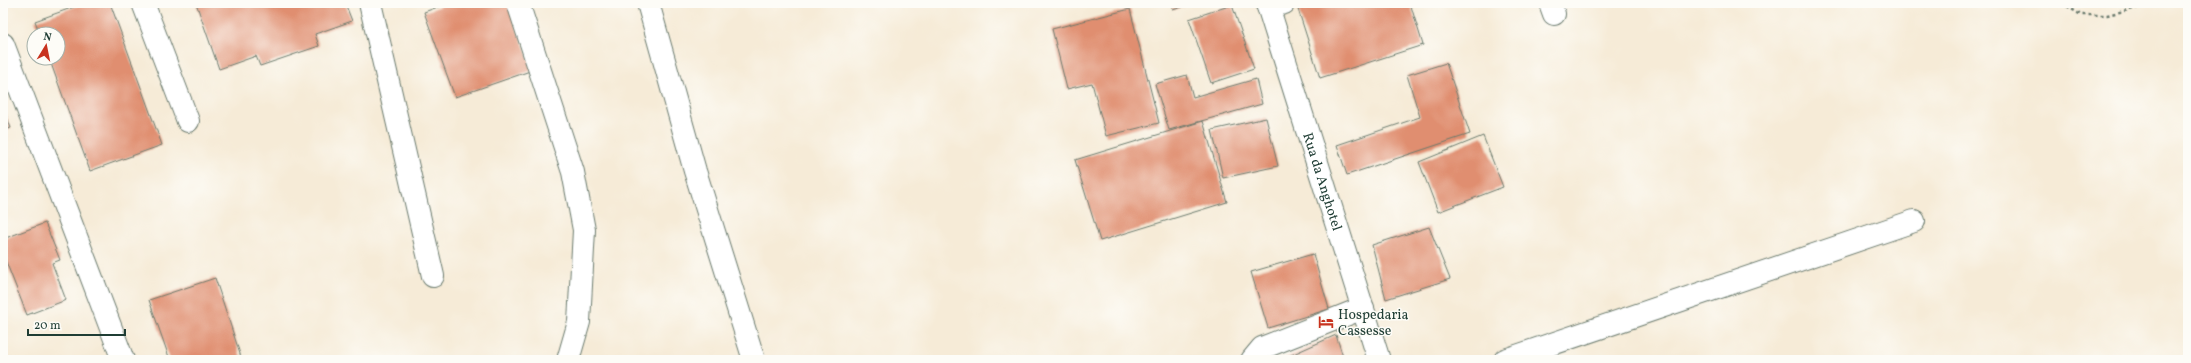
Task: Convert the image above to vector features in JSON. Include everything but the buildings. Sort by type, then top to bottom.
[{"type":"street","points":[[143,3],[188,121]]},
{"type":"street","points":[[370,3],[433,276]]},
{"type":"street","points":[[518,3],[573,172],[584,230],[579,322],[568,360]]},
{"type":"street","points":[[648,3],[695,171],[754,360]]},
{"type":"street","name":"Rua da Anghotel","points":[[1273,4],[1379,360]]},
{"type":"street","points":[[3,44],[123,360]]},
{"type":"street","points":[[1505,360],[1914,221]]},
{"type":"street","points":[[1252,360],[1262,348],[1363,308]]},
{"type":"path","points":[[2062,3],[2081,15],[2107,15],[2158,3]]},
{"type":"place","name":"Hospedaria Cassesse","points":[[1326,322]]}]
